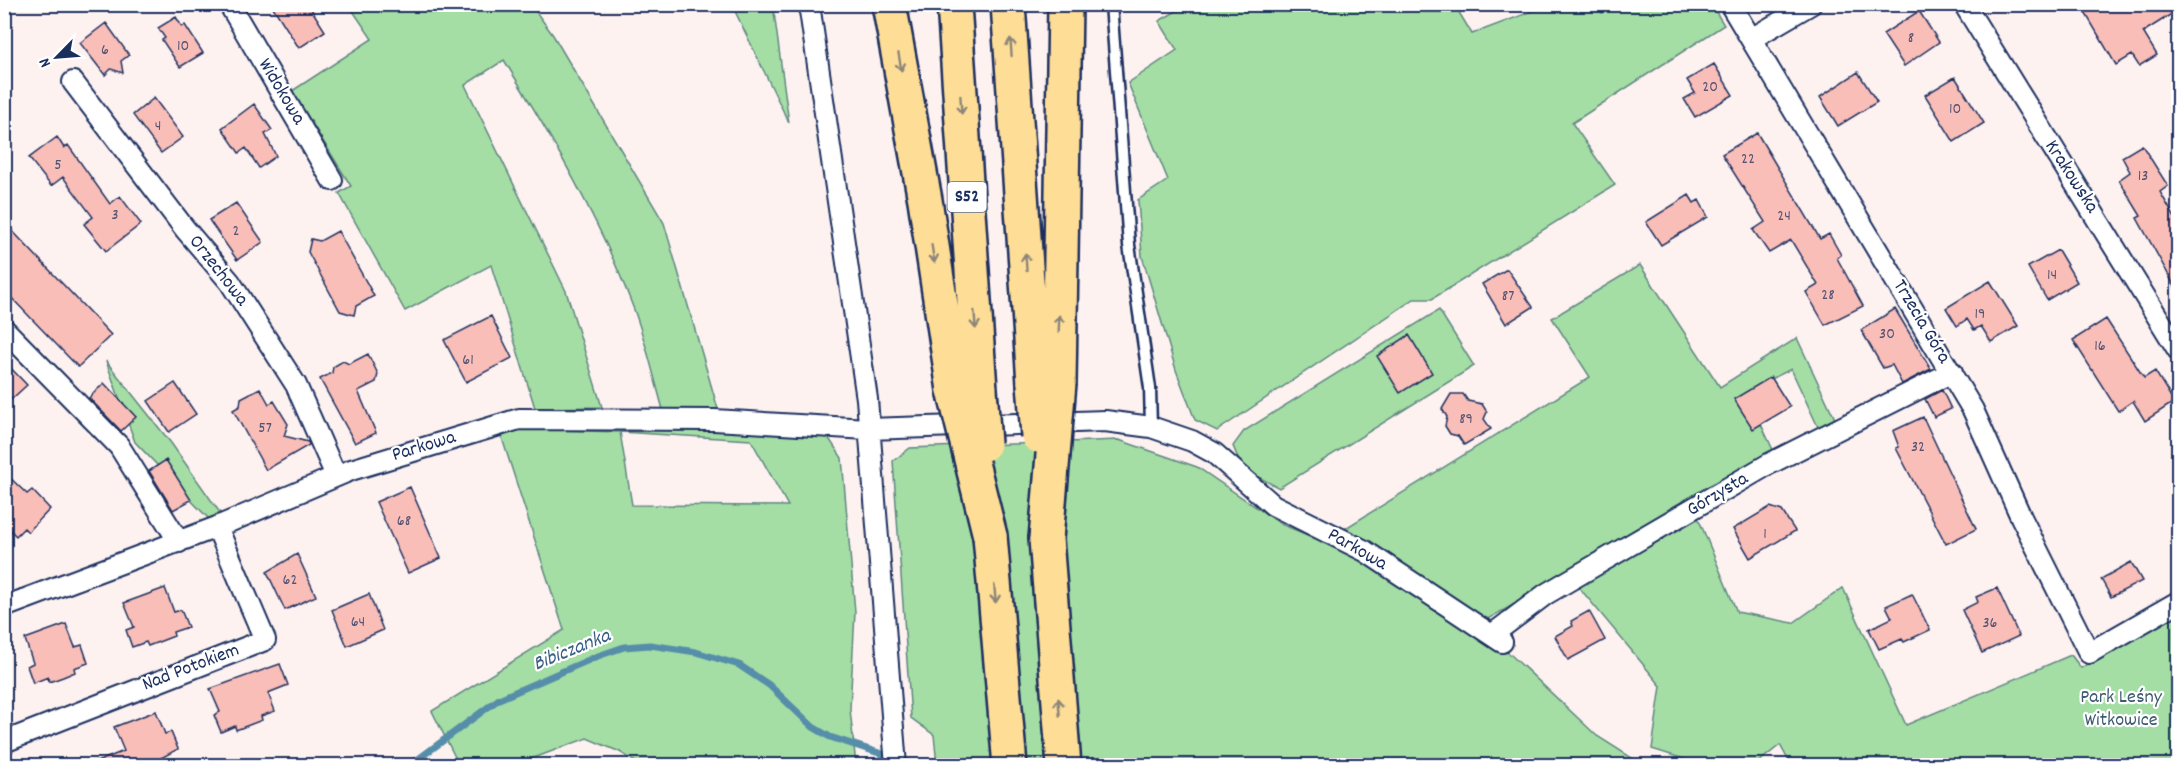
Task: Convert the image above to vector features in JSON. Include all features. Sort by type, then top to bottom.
[{"type":"highway","points":[[889,4],[925,200],[967,390],[990,536],[1010,765]]},
{"type":"highway","name":"S52","points":[[954,4],[967,390]]},
{"type":"highway","points":[[1008,4],[1046,383]]},
{"type":"highway","points":[[1064,765],[1046,539],[1046,383],[1065,4]]},
{"type":"street","name":"Widokowa","points":[[229,4],[332,180]]},
{"type":"street","points":[[809,4],[867,399],[896,765]]},
{"type":"street","name":"Trzecia Góra","points":[[1730,4],[1785,99],[1952,372],[1973,410],[2021,517],[2089,653],[2178,602]]},
{"type":"street","points":[[1751,39],[1811,4]]},
{"type":"street","name":"Krakowska","points":[[1964,4],[1989,49],[2178,350]]},
{"type":"street","name":"Orzechowa","points":[[73,82],[184,229],[230,282],[296,385],[336,476]]},
{"type":"street","points":[[4,329],[119,446],[179,542]]},
{"type":"street","name":"Górzysta","points":[[1497,638],[1546,594],[1769,464],[1952,372]]},
{"type":"street","name":"Parkowa","points":[[4,607],[179,542],[336,476],[519,419],[714,420],[868,429],[1105,421],[1151,428],[1192,441],[1214,453],[1273,505],[1365,551],[1468,622],[1497,638]]},
{"type":"street","name":"Nad Potokiem","points":[[4,742],[265,640],[217,527]]},
{"type":"lane","points":[[1111,4],[1130,255],[1150,388],[1151,428]]},
{"type":"green space","points":[[1454,4],[1472,34],[1549,5],[1596,5],[1602,13],[1617,5],[1711,4],[1724,25],[1572,123],[1615,185],[1432,299],[1414,299],[1217,431],[1195,420],[1176,370],[1142,256],[1138,200],[1168,180],[1128,83],[1177,50],[1159,21],[1187,5]]},
{"type":"green space","points":[[349,5],[531,5],[553,35],[664,223],[720,416],[664,413],[638,320],[606,243],[558,150],[504,60],[465,85],[566,291],[602,407],[535,408],[491,265],[405,311],[339,193],[351,186],[292,91],[372,39]]},
{"type":"green space","points":[[732,5],[773,5],[789,123]]},
{"type":"green space","points":[[1640,265],[1720,387],[1797,338],[1836,421],[1819,429],[1791,369],[1746,392],[1774,452],[1681,512],[1486,620],[1344,529],[1590,377],[1552,318]]},
{"type":"green space","points":[[1439,310],[1474,366],[1279,488],[1242,468],[1233,446],[1244,431]]},
{"type":"green space","points":[[106,361],[171,443],[223,517],[208,518],[135,442]]},
{"type":"green space","points":[[741,426],[824,431],[842,458],[855,612],[850,709],[856,765],[640,765],[620,752],[587,738],[520,765],[459,765],[432,711],[564,630],[501,435],[525,429],[619,432]],"holes":[[[620,432],[751,440],[788,506],[632,505]]]},
{"type":"green space","points":[[1119,440],[1197,467],[1281,524],[1366,559],[1510,654],[1597,736],[1643,765],[937,765],[934,735],[911,718],[893,461],[910,448]]},
{"type":"green space","name":"Park Leśny Witkowice","points":[[1697,515],[1737,612],[1793,623],[1843,588],[1906,725],[2071,655],[2081,668],[2178,615],[2178,765],[1791,765],[1780,745],[1755,765],[1703,765],[1652,749],[1661,686],[1577,585]]},
{"type":"building","points":[[271,4],[308,4],[325,31],[299,48]]},
{"type":"building","points":[[2080,4],[2178,4],[2178,10],[2143,32],[2157,55],[2139,66],[2132,55],[2116,65]]},
{"type":"building","points":[[1919,11],[1939,42],[1904,66],[1883,34]]},
{"type":"building","points":[[176,17],[182,27],[185,25],[203,53],[180,67],[162,40],[165,38],[158,28]]},
{"type":"building","points":[[106,23],[129,55],[121,61],[123,73],[111,69],[105,75],[80,43]]},
{"type":"building","points":[[1714,64],[1733,95],[1695,117],[1684,99],[1695,93],[1687,80]]},
{"type":"building","points":[[1858,72],[1877,102],[1838,126],[1820,97]]},
{"type":"building","points":[[1955,77],[1984,123],[1954,142],[1925,95]]},
{"type":"building","points":[[154,98],[183,137],[161,153],[133,115]]},
{"type":"building","points":[[254,104],[272,130],[265,134],[276,156],[259,168],[246,148],[239,153],[222,128]]},
{"type":"building","points":[[1757,133],[1820,239],[1829,234],[1841,255],[1837,258],[1863,306],[1825,325],[1806,292],[1818,285],[1791,240],[1769,253],[1753,230],[1765,222],[1722,154]]},
{"type":"building","points":[[57,137],[64,148],[68,145],[110,204],[120,196],[141,224],[106,251],[84,224],[93,217],[63,177],[51,186],[29,158]]},
{"type":"building","points":[[2142,145],[2168,186],[2160,192],[2178,223],[2178,292],[2137,218],[2141,216],[2119,180],[2130,172],[2122,157]]},
{"type":"building","points":[[1689,195],[1694,203],[1699,200],[1708,217],[1661,245],[1646,222]]},
{"type":"building","points":[[236,203],[263,242],[237,260],[209,220]]},
{"type":"building","points":[[4,222],[111,335],[78,367],[4,290]]},
{"type":"building","points":[[338,231],[374,296],[356,306],[354,315],[340,311],[308,252],[311,239],[320,241]]},
{"type":"building","points":[[2058,250],[2077,282],[2047,300],[2028,267]]},
{"type":"building","points":[[1507,269],[1533,307],[1506,324],[1482,284]]},
{"type":"building","points":[[1990,281],[2018,326],[1991,342],[1981,326],[1974,330],[1967,319],[1957,326],[1946,308]]},
{"type":"building","points":[[1895,309],[1931,369],[1902,384],[1892,365],[1883,368],[1861,330]]},
{"type":"building","points":[[491,316],[512,358],[466,382],[444,340]]},
{"type":"building","points":[[2106,319],[2144,378],[2155,371],[2174,402],[2145,421],[2133,401],[2118,411],[2073,340]]},
{"type":"building","points":[[1409,335],[1432,373],[1400,393],[1377,356]]},
{"type":"building","points":[[368,354],[378,374],[376,382],[358,391],[376,433],[355,443],[320,379],[332,373],[333,367],[343,361],[349,364]]},
{"type":"building","points":[[4,361],[27,385],[4,406]]},
{"type":"building","points":[[1771,377],[1790,407],[1753,429],[1734,399]]},
{"type":"building","points":[[104,383],[136,417],[121,431],[89,398]]},
{"type":"building","points":[[175,383],[196,414],[169,432],[148,401]]},
{"type":"building","points":[[260,388],[269,404],[274,401],[288,424],[284,436],[308,442],[309,445],[266,470],[233,410],[240,406],[241,398]]},
{"type":"building","points":[[1942,390],[1951,409],[1934,417],[1925,399]]},
{"type":"building","points":[[1451,394],[1463,394],[1468,401],[1482,404],[1487,412],[1484,419],[1491,429],[1464,445],[1458,436],[1450,434],[1445,426],[1447,417],[1442,409]]},
{"type":"building","points":[[1923,417],[1976,529],[1946,544],[1896,448],[1899,447],[1893,431]]},
{"type":"building","points":[[166,460],[191,500],[173,510],[149,471]]},
{"type":"building","points":[[4,472],[27,494],[32,490],[50,509],[28,532],[24,528],[16,536],[4,524]]},
{"type":"building","points":[[410,487],[441,558],[408,573],[376,502]]},
{"type":"building","points":[[1770,507],[1782,511],[1795,531],[1750,558],[1733,529]]},
{"type":"building","points":[[297,554],[316,596],[285,610],[267,572]]},
{"type":"building","points":[[2131,562],[2142,581],[2111,597],[2101,579]]},
{"type":"building","points":[[165,588],[174,612],[181,610],[188,627],[173,632],[174,636],[148,646],[146,642],[132,647],[126,630],[134,627],[124,603]]},
{"type":"building","points":[[1997,588],[2019,636],[1982,653],[1962,610],[1978,602],[1976,597]]},
{"type":"building","points":[[369,594],[383,630],[347,646],[332,610]]},
{"type":"building","points":[[1912,594],[1930,630],[1904,642],[1902,639],[1879,649],[1869,629],[1892,618],[1886,606]]},
{"type":"building","points":[[1589,611],[1605,640],[1568,660],[1555,636],[1573,626],[1571,621]]},
{"type":"building","points":[[66,624],[75,647],[82,645],[88,663],[74,668],[75,672],[63,677],[49,682],[48,677],[33,683],[27,666],[33,663],[25,639]]},
{"type":"building","points":[[280,664],[288,685],[268,693],[275,711],[261,716],[262,720],[236,730],[235,726],[221,732],[214,715],[220,712],[210,689]]},
{"type":"building","points":[[156,711],[165,734],[171,732],[178,749],[148,765],[89,765],[124,751],[114,727]]},
{"type":"waterway","name":"Bibiczanka","points":[[409,766],[499,699],[598,656],[624,647],[650,645],[696,652],[739,665],[769,685],[813,727],[830,737],[919,766]]}]
